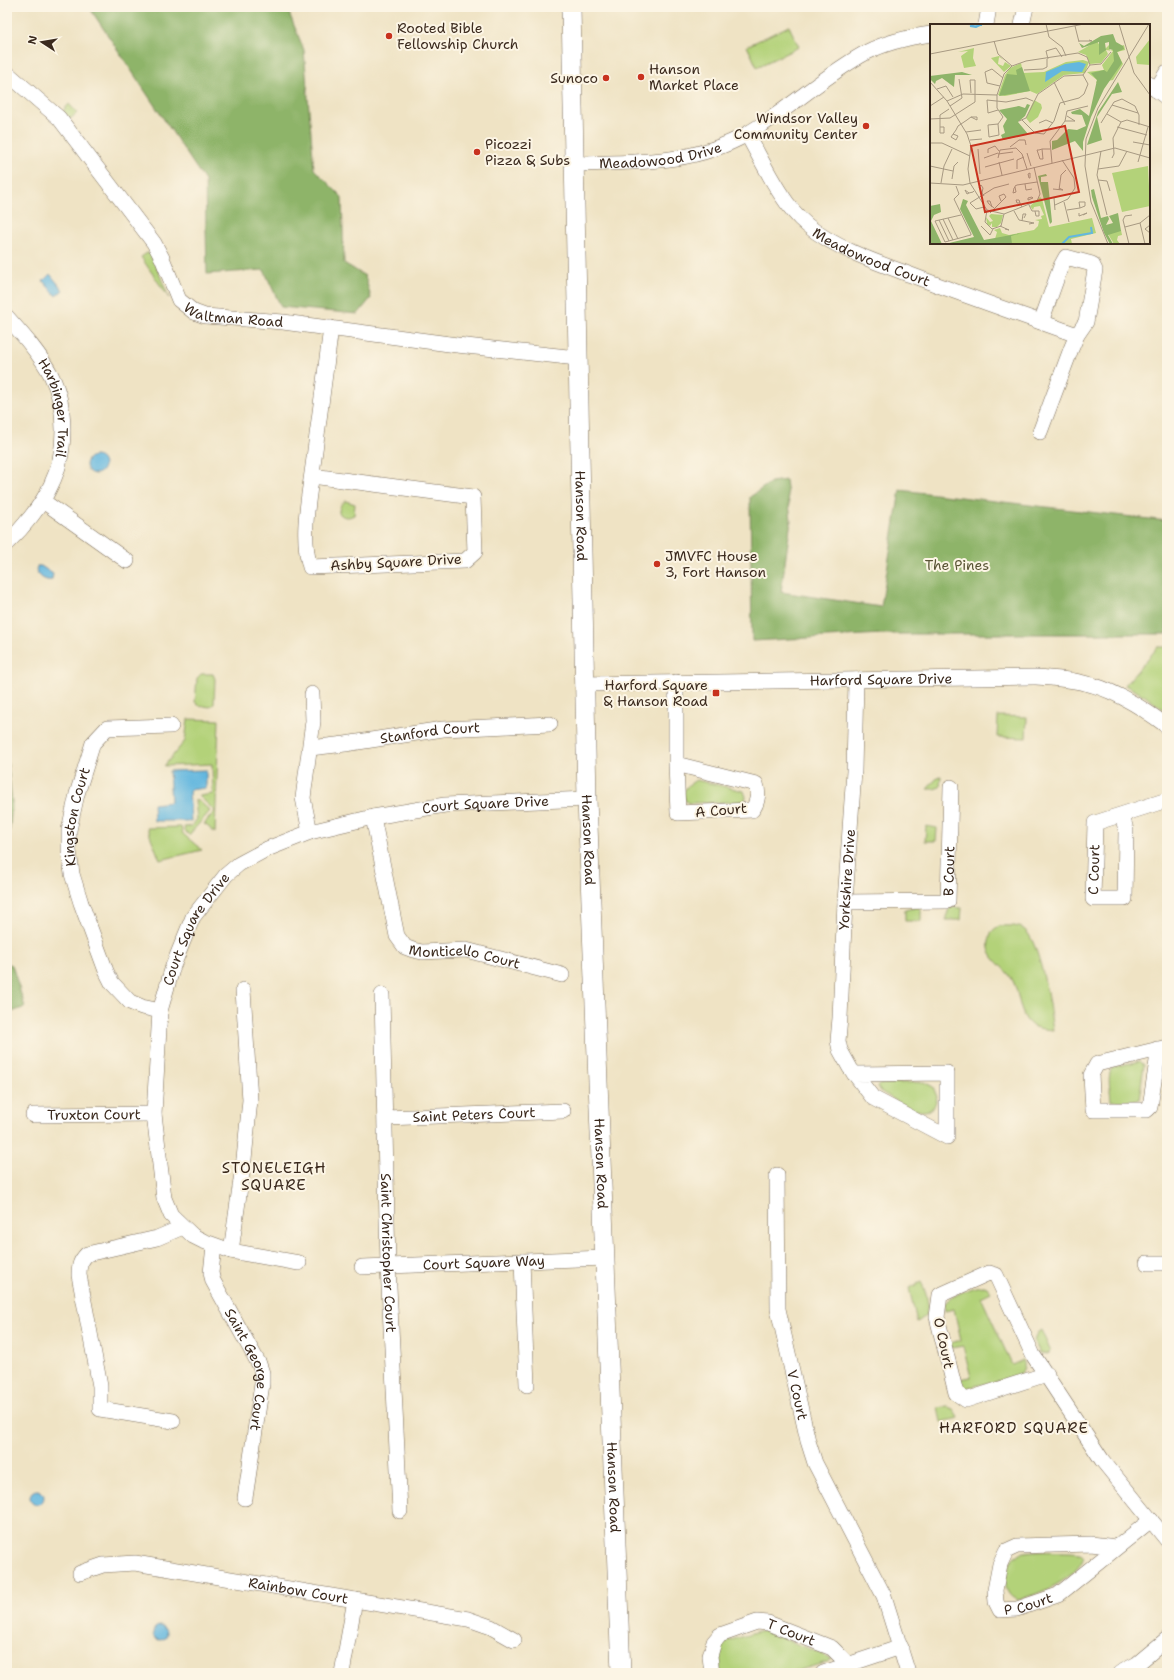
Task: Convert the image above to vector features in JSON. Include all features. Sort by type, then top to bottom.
[{"type":"street","name":"Hanson Road","points":[[571,7],[587,799],[622,1673]]},
{"type":"street","points":[[986,24],[989,7]]},
{"type":"street","points":[[1022,24],[1026,7]]},
{"type":"street","name":"Meadowood Drive","points":[[574,164],[680,159],[693,156],[747,134],[829,76],[868,52],[900,40],[930,34]]},
{"type":"street","points":[[1157,91],[1167,72]]},
{"type":"street","name":"Waltman Road","points":[[7,73],[59,118],[154,243],[162,258],[179,300],[194,312],[205,316],[331,328],[457,345],[578,358]]},
{"type":"street","name":"Meadowood Court","points":[[747,134],[787,202],[797,215],[819,234],[889,267],[1077,335]]},
{"type":"street","points":[[1040,432],[1077,335],[1086,322],[1095,270],[1092,264],[1066,257],[1061,266],[1041,322]]},
{"type":"street","name":"Harbinger Trail","points":[[7,317],[30,344],[51,376],[60,401],[62,421],[62,443],[58,465],[52,484],[43,501],[7,543]]},
{"type":"street","name":"Ashby Square Drive","points":[[312,476],[473,497],[475,552],[465,561],[310,567],[306,553],[305,534],[312,476],[331,328]]},
{"type":"street","points":[[43,501],[127,561]]},
{"type":"street","name":"Harford Square Drive","points":[[584,684],[1035,677],[1086,683],[1114,694],[1149,713],[1167,726]]},
{"type":"street","name":"Yorkshire Drive","points":[[854,1074],[946,1072],[947,1137],[873,1098],[854,1074],[840,1050],[838,1041],[845,902],[854,771],[856,680]]},
{"type":"street","name":"A Court","points":[[676,682],[676,764],[678,813],[752,810],[755,806],[758,790],[756,784],[676,764]]},
{"type":"street","points":[[310,832],[303,798],[313,721],[312,694]]},
{"type":"street","name":"Stanford Court","points":[[310,748],[443,729],[550,724]]},
{"type":"street","name":"Kingston Court","points":[[160,1011],[142,1007],[130,1002],[112,983],[106,971],[81,903],[72,874],[69,852],[69,830],[77,794],[93,742],[107,728],[171,726]]},
{"type":"street","name":"B Court","points":[[845,902],[948,901],[951,787]]},
{"type":"street","name":"Court Square Drive","points":[[299,1263],[214,1246],[193,1236],[171,1215],[164,1198],[154,1114],[160,1011],[173,966],[193,917],[226,875],[239,864],[260,853],[310,832],[373,817],[445,805],[587,799]]},
{"type":"street","name":"C Court","points":[[1122,815],[1126,830],[1126,899],[1093,899],[1095,823],[1167,800]]},
{"type":"street","name":"Monticello Court","points":[[373,817],[397,936],[406,947],[422,952],[466,950],[562,975]]},
{"type":"street","points":[[231,1250],[244,1159],[250,1100],[244,990]]},
{"type":"street","name":"Saint Christopher Court","points":[[382,996],[386,1118],[388,1266],[400,1511]]},
{"type":"street","points":[[1162,1048],[1157,1061],[1150,1107],[1148,1110],[1093,1110],[1091,1075],[1097,1064],[1162,1048]]},
{"type":"street","name":"Saint Peters Court","points":[[386,1118],[563,1111]]},
{"type":"street","name":"Truxton Court","points":[[33,1116],[154,1114]]},
{"type":"street","name":"V Court","points":[[777,1175],[778,1309],[808,1441],[815,1463],[884,1596],[901,1646],[908,1673]]},
{"type":"street","points":[[173,1421],[100,1409],[100,1386],[79,1275],[79,1266],[82,1259],[87,1254],[157,1238],[183,1227]]},
{"type":"street","name":"Saint George Court","points":[[214,1246],[211,1273],[213,1281],[259,1364],[262,1373],[262,1384],[245,1498]]},
{"type":"street","name":"Court Square Way","points":[[362,1267],[606,1258]]},
{"type":"street","points":[[522,1260],[527,1385]]},
{"type":"street","points":[[1147,1263],[1167,1263]]},
{"type":"street","name":"O Court","points":[[1047,1374],[1034,1380],[966,1400],[956,1393],[937,1317],[940,1295],[989,1273],[996,1276],[1033,1355],[1047,1374],[1102,1460],[1167,1540]]},
{"type":"street","name":"P Court","points":[[1116,1547],[1091,1544],[1017,1546],[1006,1551],[1000,1564],[995,1590],[996,1602],[1000,1610],[1017,1609],[1058,1595],[1151,1520]]},
{"type":"street","name":"Rainbow Court","points":[[80,1573],[103,1565],[135,1564],[468,1619],[492,1626],[514,1640]]},
{"type":"street","points":[[342,1673],[354,1600]]},
{"type":"street","name":"T Court","points":[[712,1673],[710,1656],[714,1642],[720,1635],[757,1622],[768,1623],[832,1648],[849,1665]]},
{"type":"street","points":[[823,1673],[901,1646]]},
{"type":"street","points":[[1120,1673],[1164,1647]]},
{"type":"green space","points":[[89,7],[290,7],[289,13],[304,50],[314,169],[342,197],[344,263],[365,276],[371,298],[358,314],[281,307],[264,270],[207,274],[205,181]]},
{"type":"green space","points":[[789,26],[799,47],[757,67],[747,46]]},
{"type":"green space","points":[[69,104],[77,113],[70,119],[63,111]]},
{"type":"green space","points":[[147,253],[151,253],[169,298],[141,257]]},
{"type":"green space","name":"The Pines","points":[[786,480],[791,520],[781,592],[881,607],[900,490],[1167,521],[1167,634],[883,634],[752,641],[750,497],[771,482]]},
{"type":"green space","points":[[346,501],[355,504],[354,515],[350,517],[343,516],[339,513],[339,509]]},
{"type":"green space","points":[[1158,647],[1167,647],[1167,712],[1145,696],[1125,685]]},
{"type":"green space","points":[[201,674],[213,674],[215,679],[214,704],[210,707],[198,705],[195,702],[197,678]]},
{"type":"green space","points":[[998,716],[1027,717],[1026,738],[997,737]]},
{"type":"green space","points":[[188,719],[219,720],[215,833],[204,824],[215,811],[199,796],[213,794],[212,764],[164,766],[185,741]]},
{"type":"green space","points":[[7,758],[12,802],[7,861]]},
{"type":"green space","points":[[941,776],[940,787],[927,789],[938,777]]},
{"type":"green space","points":[[696,780],[744,791],[746,797],[745,800],[741,802],[688,803],[683,796],[685,790]]},
{"type":"green space","points":[[197,799],[210,811],[189,835],[185,831],[184,827],[192,826],[197,819],[195,800]]},
{"type":"green space","points":[[926,826],[937,828],[936,841],[925,841]]},
{"type":"green space","points":[[181,827],[183,834],[202,850],[160,860],[147,828]]},
{"type":"green space","points":[[918,907],[921,910],[921,921],[905,921],[905,910]]},
{"type":"green space","points":[[951,907],[962,908],[961,920],[946,920],[948,911]]},
{"type":"green space","points":[[1000,926],[1014,926],[1022,928],[1034,944],[1043,974],[1053,1030],[1035,1027],[1026,1020],[1021,1009],[1013,981],[992,956],[989,944],[990,937],[994,930]]},
{"type":"green space","points":[[7,963],[12,965],[25,1007],[7,1014]]},
{"type":"green space","points":[[7,1052],[10,1113],[7,1113]]},
{"type":"green space","points":[[1140,1061],[1144,1065],[1139,1099],[1134,1101],[1111,1101],[1109,1078],[1113,1067]]},
{"type":"green space","points":[[924,1082],[933,1087],[937,1097],[934,1106],[928,1110],[920,1111],[903,1105],[880,1091],[877,1087],[880,1084]]},
{"type":"green space","points":[[921,1282],[926,1293],[928,1304],[927,1310],[922,1319],[917,1322],[909,1288]]},
{"type":"green space","points":[[983,1286],[987,1287],[991,1292],[981,1297],[1012,1365],[1023,1360],[1024,1367],[1023,1371],[1018,1376],[966,1388],[958,1382],[959,1379],[971,1377],[963,1346],[951,1348],[951,1343],[961,1340],[954,1309],[945,1311],[944,1304],[962,1292]]},
{"type":"green space","points":[[1041,1330],[1051,1352],[1047,1354],[1040,1353],[1034,1341],[1037,1333]]},
{"type":"green space","points":[[948,1407],[953,1409],[959,1418],[941,1422],[938,1408]]},
{"type":"green space","points":[[1036,1552],[1080,1553],[1084,1557],[1080,1565],[1065,1579],[1037,1594],[1019,1600],[1013,1598],[1008,1593],[1005,1579],[1006,1572],[1013,1559],[1018,1555]]},
{"type":"green space","points":[[762,1631],[831,1659],[827,1662],[790,1673],[720,1673],[719,1648],[724,1642]]},
{"type":"water","points":[[50,274],[63,290],[56,296],[43,281]]},
{"type":"water","points":[[95,456],[101,459],[104,465],[101,471],[95,474],[89,471],[86,465],[89,459]]},
{"type":"water","points":[[38,566],[41,566],[53,574],[52,580],[44,579],[40,576],[36,569]]},
{"type":"water","points":[[206,770],[206,788],[189,790],[191,821],[154,821],[153,804],[171,802],[169,771]]},
{"type":"water","points":[[37,1490],[42,1492],[44,1497],[42,1502],[37,1504],[32,1502],[30,1497],[32,1492]]},
{"type":"water","points":[[160,1626],[165,1628],[167,1633],[165,1638],[160,1640],[155,1638],[153,1633],[155,1628]]},
{"type":"place","name":"Rooted Bible Fellowship Church","points":[[389,36]]},
{"type":"place","name":"Hanson Market Place","points":[[641,77]]},
{"type":"place","name":"Sunoco","points":[[606,78]]},
{"type":"place","name":"Windsor Valley Community Center","points":[[866,126]]},
{"type":"place","name":"Picozzi Pizza & Subs","points":[[477,152]]},
{"type":"place","name":"JMVFC House 3, Fort Hanson","points":[[657,564]]},
{"type":"place","name":"Harford Square & Hanson Road","points":[[716,693]]},
{"type":"district","name":"STONELEIGH SQUARE","points":[[274,1176]]},
{"type":"district","name":"HARFORD SQUARE","points":[[1014,1428]]}]
